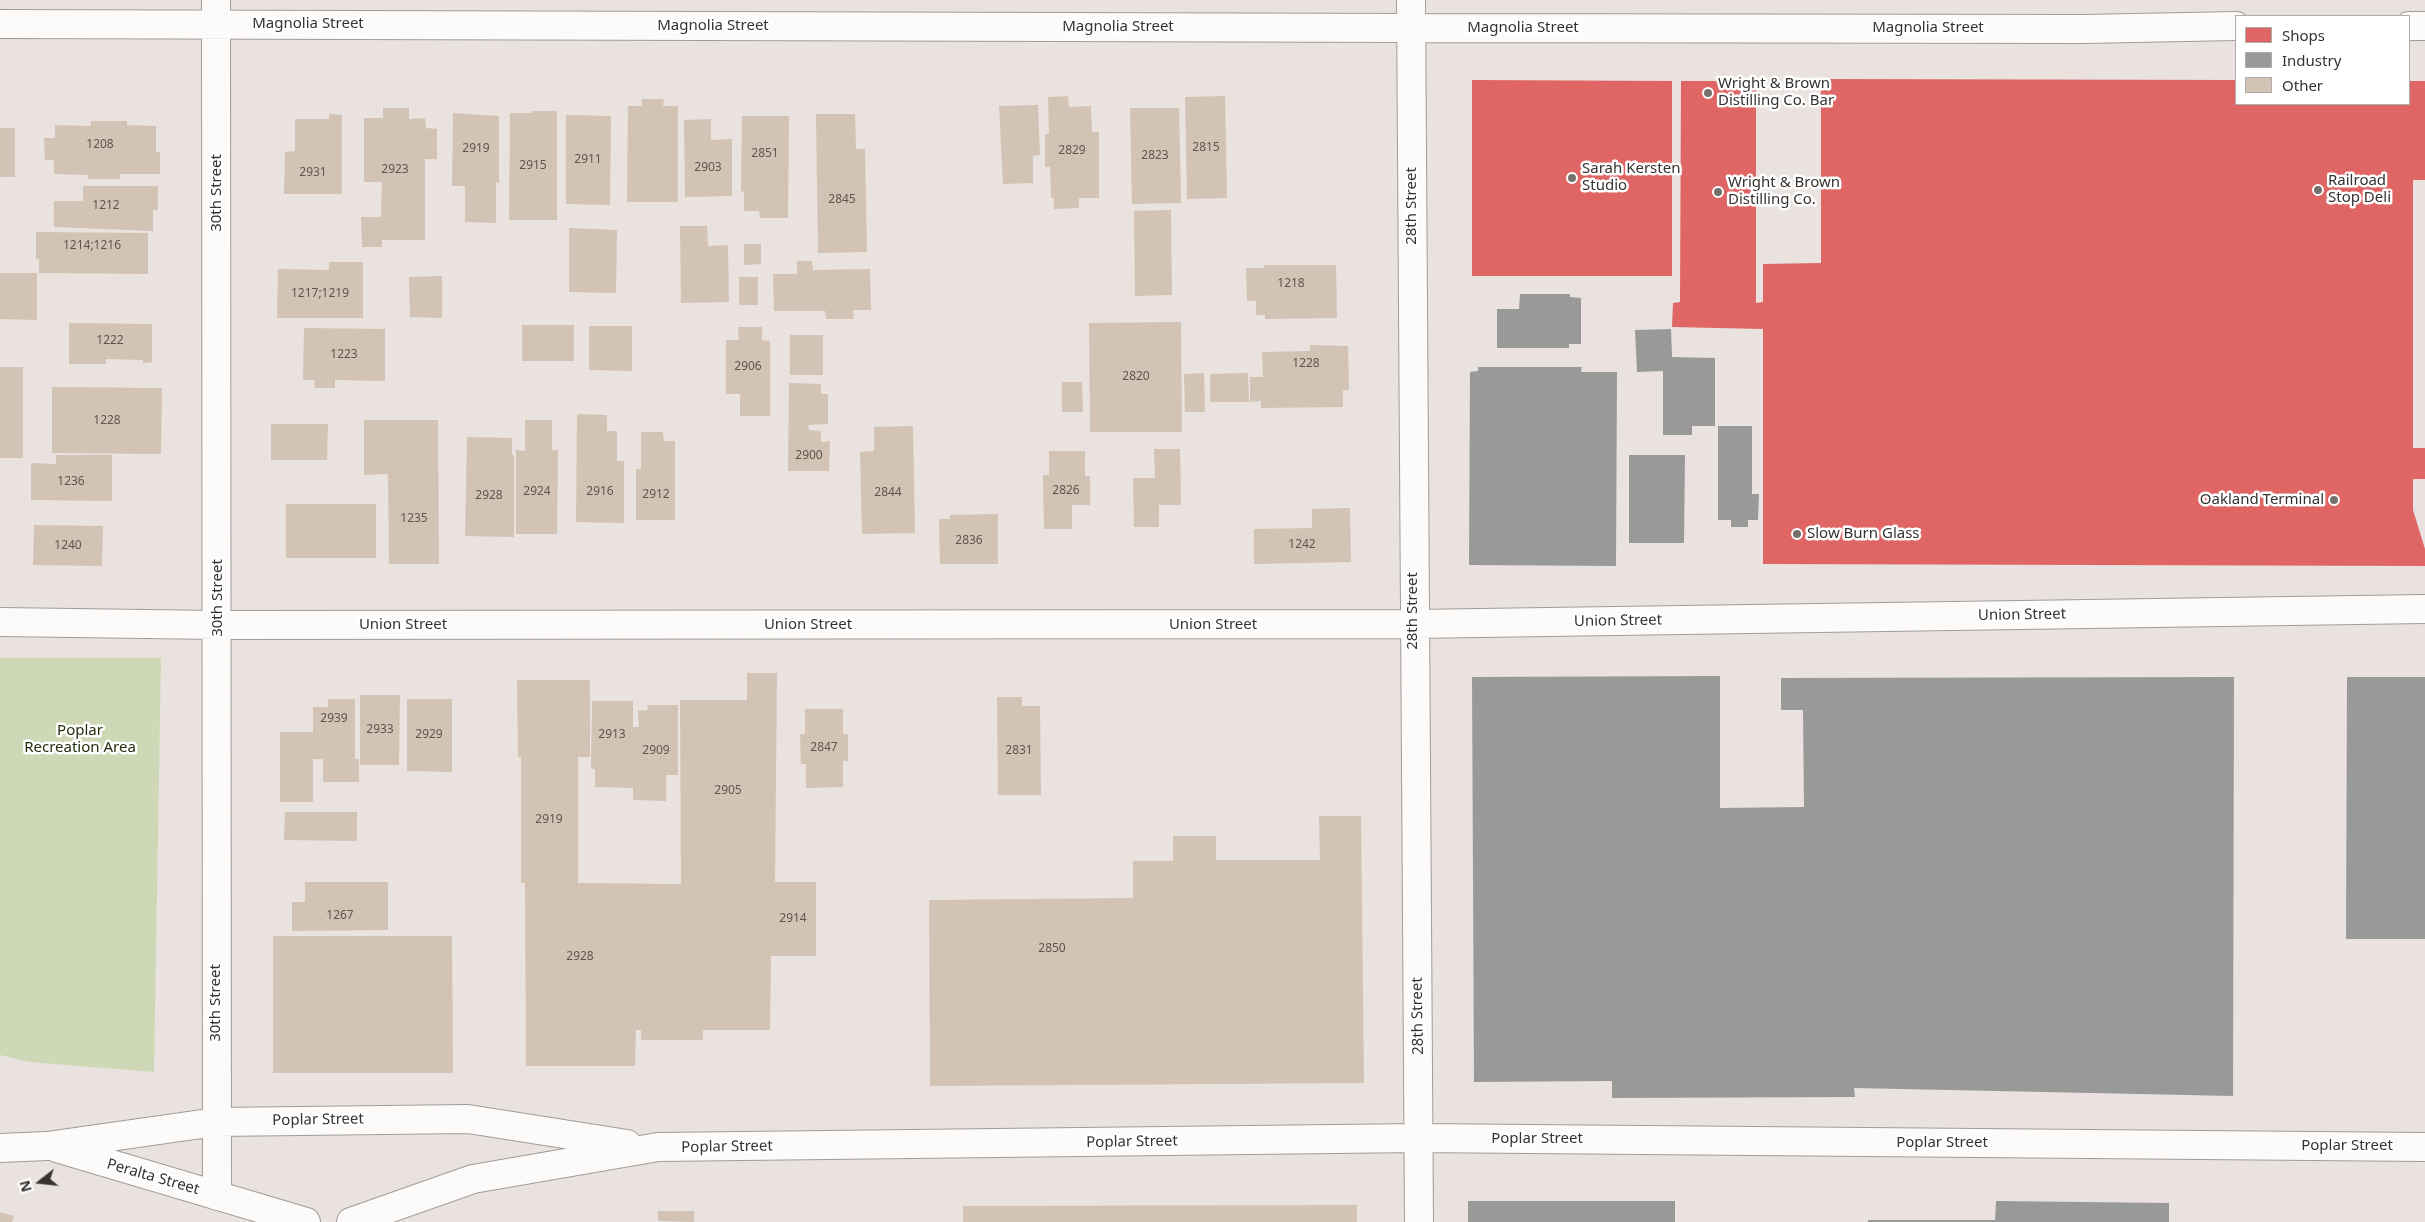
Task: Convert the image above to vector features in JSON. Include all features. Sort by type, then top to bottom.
[{"type":"street","name":"28th Street","points":[[1411,0],[1413,624],[1419,1138],[1418,1222]]},
{"type":"street","name":"Magnolia Street","points":[[0,24],[216,12],[1411,28],[2235,26]]},
{"type":"street","name":"30th Street","points":[[216,12],[217,1196]]},
{"type":"street","points":[[2410,26],[2425,26]]},
{"type":"street","name":"Union Street","points":[[0,622],[218,625],[1413,624],[2425,609]]},
{"type":"street","name":"Poplar Street","points":[[47,1146],[216,1122],[468,1119],[648,1148]]},
{"type":"street","name":"Peralta Street","points":[[0,1132],[306,1222]]},
{"type":"street","name":"Poplar Street","points":[[351,1222],[473,1179],[648,1148],[1419,1138],[2425,1147]]},
{"type":"street","points":[[0,1148],[47,1146]]},
{"type":"green space","name":"Poplar Recreation Area","points":[[0,658],[161,658],[154,1072],[29,1062],[0,1055]]},
{"type":"building: Shops","points":[[1821,79],[2235,80],[2235,105],[2410,105],[2410,81],[2425,81],[2425,180],[2413,180],[2413,448],[2425,448],[2425,479],[2413,479],[2413,510],[2425,549],[2425,566],[1763,564],[1763,329],[1672,327],[1673,303],[1680,302],[1681,81],[1756,81],[1756,303],[1763,302],[1763,264],[1821,263]]},
{"type":"building: Shops","name":"Sarah Kersten Studio","points":[[1472,80],[1672,81],[1672,276],[1472,276]]},
{"type":"building: Industry","points":[[1520,294],[1570,294],[1570,297],[1581,298],[1581,344],[1569,344],[1569,348],[1497,348],[1497,309],[1519,309]]},
{"type":"building: Industry","points":[[1671,329],[1672,357],[1715,358],[1715,426],[1692,426],[1692,435],[1663,435],[1663,371],[1637,372],[1635,330]]},
{"type":"building: Industry","points":[[1478,367],[1582,367],[1581,372],[1617,372],[1616,566],[1469,565],[1470,372],[1478,371]]},
{"type":"building: Industry","points":[[1718,426],[1752,426],[1752,494],[1759,494],[1758,520],[1748,520],[1748,527],[1731,527],[1731,520],[1718,520]]},
{"type":"building: Industry","points":[[1629,455],[1685,455],[1684,543],[1629,543]]},
{"type":"building: Industry","points":[[1720,676],[1720,808],[1804,807],[1803,710],[1781,710],[1781,678],[2234,677],[2233,1096],[1854,1088],[1855,1097],[1612,1098],[1612,1081],[1474,1082],[1472,677]]},
{"type":"building: Industry","points":[[2347,677],[2425,677],[2425,939],[2346,939]]},
{"type":"building: Industry","points":[[1468,1201],[1675,1201],[1675,1222],[1468,1222]]},
{"type":"building: Industry","points":[[1996,1201],[2169,1203],[2169,1222],[1868,1222],[1868,1220],[1995,1220]]},
{"type":"building: Other","points":[[1068,96],[1069,107],[1091,106],[1092,132],[1099,132],[1099,198],[1079,198],[1079,208],[1054,209],[1054,198],[1051,198],[1050,167],[1045,167],[1045,134],[1049,134],[1048,97]]},
{"type":"building: Other","points":[[1225,96],[1227,198],[1187,199],[1185,97]]},
{"type":"building: Other","points":[[642,99],[664,99],[663,106],[678,106],[678,202],[627,202],[628,106],[642,106]]},
{"type":"building: Other","points":[[1038,105],[1040,155],[1033,156],[1033,183],[1003,184],[999,106]]},
{"type":"building: Other","points":[[383,108],[409,108],[409,119],[425,118],[426,128],[437,129],[437,159],[425,159],[425,240],[382,240],[382,247],[362,247],[361,217],[381,217],[382,182],[364,182],[364,118],[383,118]]},
{"type":"building: Other","points":[[1130,108],[1179,108],[1181,203],[1132,204]]},
{"type":"building: Other","points":[[532,111],[557,111],[557,220],[509,220],[510,113],[532,113]]},
{"type":"building: Other","points":[[453,113],[499,116],[499,183],[496,182],[496,223],[465,222],[465,186],[452,186]]},
{"type":"building: Other","points":[[329,114],[342,115],[342,194],[284,194],[285,152],[295,151],[295,119],[329,119]]},
{"type":"building: Other","points":[[816,114],[855,114],[856,149],[865,149],[867,252],[818,253]]},
{"type":"building: Other","points":[[566,115],[611,116],[610,205],[566,204]]},
{"type":"building: Other","points":[[742,116],[789,116],[788,218],[760,218],[759,211],[744,211],[744,191],[741,192]]},
{"type":"building: Other","points":[[711,119],[711,140],[732,139],[732,196],[685,197],[684,120]]},
{"type":"building: Other","points":[[91,121],[127,121],[127,125],[156,126],[156,152],[160,152],[160,174],[120,174],[120,179],[88,179],[88,175],[54,174],[54,160],[45,160],[44,138],[55,138],[55,125],[91,126]]},
{"type":"building: Other","points":[[0,128],[15,128],[15,177],[0,177]]},
{"type":"building: Other","points":[[83,186],[158,186],[158,210],[153,210],[153,231],[54,227],[54,201],[83,201]]},
{"type":"building: Other","points":[[1171,210],[1172,295],[1135,296],[1134,211]]},
{"type":"building: Other","points":[[680,226],[707,226],[708,246],[728,245],[729,302],[681,303]]},
{"type":"building: Other","points":[[569,228],[617,230],[616,293],[569,292]]},
{"type":"building: Other","points":[[36,232],[148,233],[148,274],[39,273],[39,259],[36,259]]},
{"type":"building: Other","points":[[744,244],[761,244],[761,264],[744,265]]},
{"type":"building: Other","points":[[797,261],[812,261],[813,270],[870,269],[871,310],[853,310],[854,319],[826,319],[825,311],[774,311],[773,274],[797,274]]},
{"type":"building: Other","points":[[329,262],[363,262],[363,318],[277,318],[278,269],[329,270]]},
{"type":"building: Other","points":[[1264,265],[1336,265],[1337,318],[1265,319],[1265,315],[1256,315],[1256,301],[1247,301],[1246,268],[1264,268]]},
{"type":"building: Other","points":[[0,273],[37,273],[37,320],[0,319]]},
{"type":"building: Other","points":[[442,276],[442,318],[410,317],[409,277]]},
{"type":"building: Other","points":[[739,277],[758,277],[758,305],[739,305]]},
{"type":"building: Other","points":[[1181,322],[1182,432],[1090,432],[1089,323]]},
{"type":"building: Other","points":[[69,323],[152,324],[152,362],[143,363],[143,360],[106,359],[106,364],[69,364]]},
{"type":"building: Other","points":[[522,325],[574,325],[574,361],[522,361]]},
{"type":"building: Other","points":[[589,326],[632,326],[632,371],[589,370]]},
{"type":"building: Other","points":[[738,327],[762,327],[762,340],[770,341],[770,416],[740,416],[740,394],[726,394],[726,340],[739,340]]},
{"type":"building: Other","points":[[304,328],[385,329],[385,381],[335,380],[335,388],[315,388],[314,380],[303,380]]},
{"type":"building: Other","points":[[790,335],[823,335],[823,375],[790,375]]},
{"type":"building: Other","points":[[1310,345],[1348,346],[1349,390],[1343,390],[1343,407],[1261,408],[1261,401],[1250,402],[1250,377],[1263,377],[1262,352],[1310,351]]},
{"type":"building: Other","points":[[0,367],[23,367],[23,458],[0,458]]},
{"type":"building: Other","points":[[1204,373],[1205,412],[1185,412],[1184,374]]},
{"type":"building: Other","points":[[1248,373],[1249,402],[1210,402],[1210,374]]},
{"type":"building: Other","points":[[1062,382],[1082,382],[1083,412],[1062,412]]},
{"type":"building: Other","points":[[789,383],[821,384],[821,394],[828,394],[828,424],[808,425],[809,430],[821,431],[821,442],[830,441],[829,471],[788,471]]},
{"type":"building: Other","points":[[52,387],[162,388],[161,454],[52,453]]},
{"type":"building: Other","points":[[577,414],[607,415],[607,431],[617,431],[617,461],[624,461],[624,523],[576,522]]},
{"type":"building: Other","points":[[364,420],[438,420],[439,564],[389,564],[388,474],[364,475]]},
{"type":"building: Other","points":[[525,420],[552,420],[552,450],[558,450],[557,534],[516,534],[516,450],[525,451]]},
{"type":"building: Other","points":[[271,424],[328,424],[327,460],[271,460]]},
{"type":"building: Other","points":[[913,426],[915,533],[862,534],[860,452],[874,451],[874,427]]},
{"type":"building: Other","points":[[641,432],[663,432],[664,441],[675,441],[675,520],[636,520],[636,469],[641,469]]},
{"type":"building: Other","points":[[467,437],[512,438],[512,455],[514,455],[514,537],[465,536]]},
{"type":"building: Other","points":[[1154,449],[1180,449],[1181,505],[1159,505],[1159,527],[1134,527],[1133,478],[1155,478]]},
{"type":"building: Other","points":[[1049,451],[1085,451],[1085,476],[1090,476],[1090,505],[1072,505],[1072,529],[1044,529],[1043,475],[1049,475]]},
{"type":"building: Other","points":[[56,455],[112,455],[112,501],[31,500],[31,463],[56,464]]},
{"type":"building: Other","points":[[286,504],[376,504],[376,558],[286,558]]},
{"type":"building: Other","points":[[1350,508],[1351,562],[1254,564],[1254,529],[1312,528],[1312,509]]},
{"type":"building: Other","points":[[998,514],[998,564],[940,564],[939,519],[950,519],[950,515]]},
{"type":"building: Other","points":[[34,525],[103,526],[102,566],[33,565]]},
{"type":"building: Other","points":[[747,673],[777,673],[775,882],[816,882],[816,956],[771,956],[770,1030],[703,1030],[703,1040],[641,1040],[641,1030],[636,1030],[635,1066],[526,1066],[525,883],[521,883],[521,757],[518,757],[517,680],[590,680],[590,757],[578,757],[578,883],[681,884],[680,700],[747,700]]},
{"type":"building: Other","points":[[360,695],[400,695],[399,765],[360,765]]},
{"type":"building: Other","points":[[997,697],[1022,697],[1022,706],[1040,706],[1041,795],[998,795]]},
{"type":"building: Other","points":[[328,699],[355,699],[355,759],[359,759],[359,782],[323,782],[323,759],[313,759],[313,802],[280,802],[280,732],[313,732],[313,707],[328,707]]},
{"type":"building: Other","points":[[407,699],[452,699],[452,772],[407,771]]},
{"type":"building: Other","points":[[592,701],[633,701],[633,727],[639,727],[638,711],[648,710],[647,705],[678,705],[678,775],[666,775],[666,801],[633,800],[633,788],[595,787],[595,769],[591,769]]},
{"type":"building: Other","points":[[805,709],[843,709],[843,734],[848,734],[848,761],[843,761],[843,787],[806,788],[806,764],[801,764],[800,734],[805,734]]},
{"type":"building: Other","points":[[285,812],[357,812],[357,841],[284,840]]},
{"type":"building: Other","points":[[1319,816],[1361,816],[1364,1083],[930,1086],[929,900],[1133,898],[1133,861],[1173,861],[1173,836],[1216,836],[1216,860],[1320,860]]},
{"type":"building: Other","points":[[305,882],[388,882],[388,930],[292,931],[292,902],[305,902]]},
{"type":"building: Other","points":[[273,936],[452,936],[453,1073],[273,1073]]},
{"type":"building: Other","points":[[1357,1205],[1357,1222],[963,1222],[963,1206]]},
{"type":"building: Other","points":[[658,1211],[694,1211],[694,1222],[658,1221]]},
{"type":"building: Other","points":[[0,1212],[14,1216],[12,1222],[0,1222]]},
{"type":"place","name":"Wright & Brown Distilling Co. Bar","points":[[1708,93]]},
{"type":"place","name":"Sarah Kersten Studio","points":[[1572,178]]},
{"type":"place","name":"Railroad Stop Deli","points":[[2318,190]]},
{"type":"place","name":"Wright & Brown Distilling Co.","points":[[1718,192]]},
{"type":"place","name":"Oakland Terminal","points":[[2334,500]]},
{"type":"place","name":"Slow Burn Glass","points":[[1797,534]]}]
